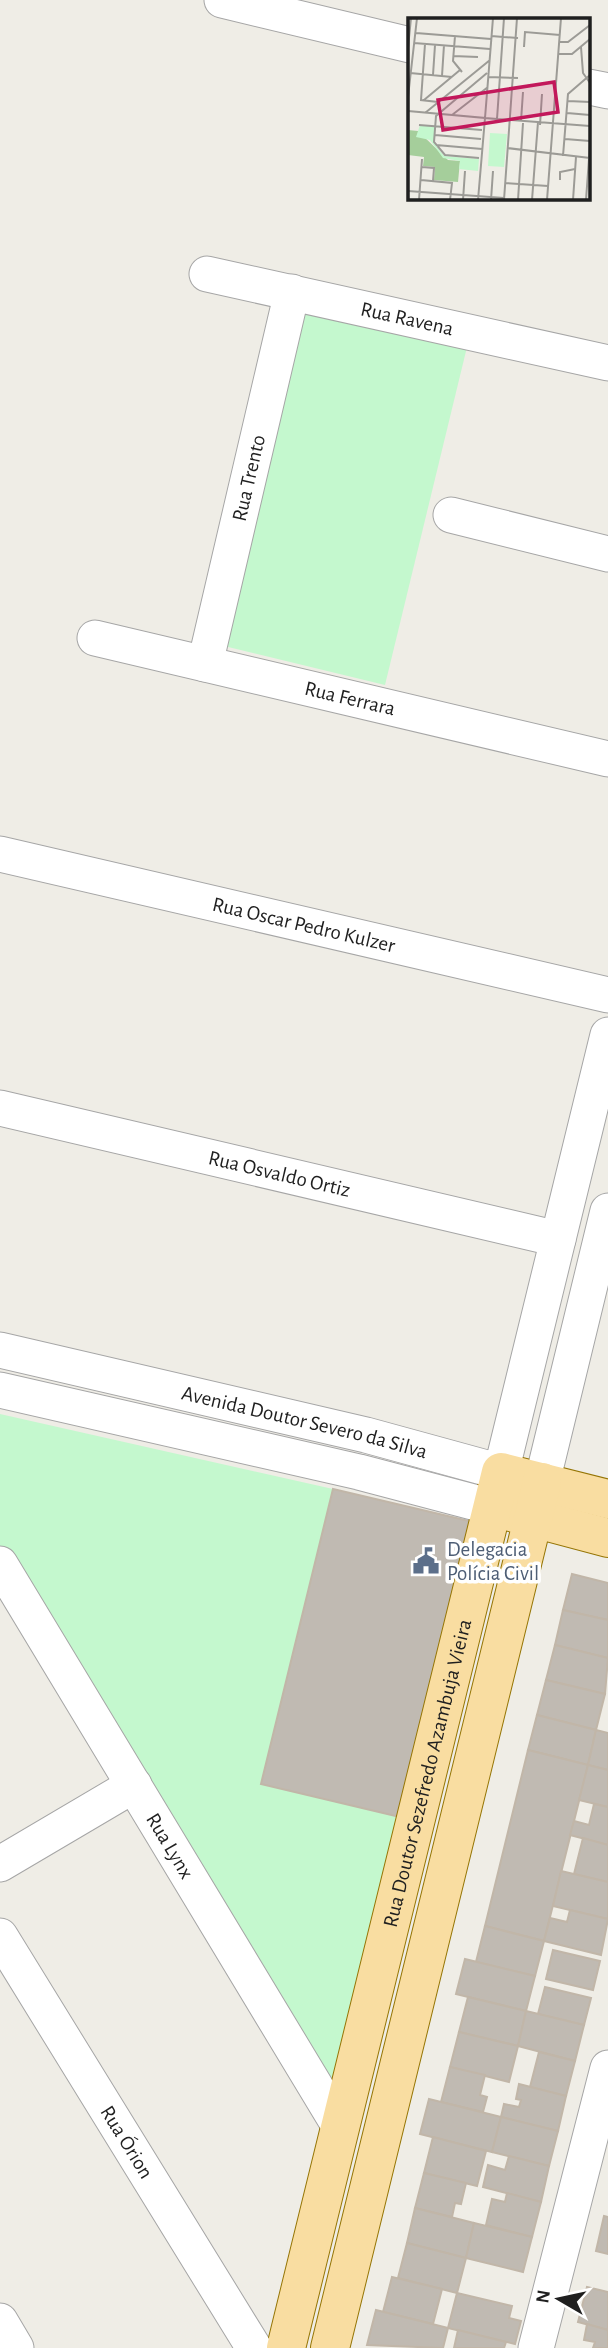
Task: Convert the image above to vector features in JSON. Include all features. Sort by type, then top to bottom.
[{"type":"main road","name":"Avenida Doutor Severo da Silva","points":[[496,1490],[538,1499],[608,1499]]},
{"type":"main road","name":"Rua Doutor Sezefredo Azambuja Vieira","points":[[286,2348],[496,1490]]},
{"type":"main road","name":"Avenida Doutor Severo da Silva","points":[[538,1499],[608,1538]]},
{"type":"main road","name":"Rua Doutor Sezefredo Azambuja Vieira","points":[[330,2348],[538,1499]]},
{"type":"main road","points":[[431,1758],[471,1770]]},
{"type":"street","points":[[222,0],[408,45]]},
{"type":"street","points":[[590,87],[608,91]]},
{"type":"street","name":"Rua Ravena","points":[[206,274],[608,363]]},
{"type":"street","name":"Rua Trento","points":[[205,664],[292,292]]},
{"type":"street","points":[[451,515],[608,554]]},
{"type":"street","name":"Rua Ferrara","points":[[95,638],[608,759]]},
{"type":"street","name":"Rua Oscar Pedro Kulzer","points":[[0,854],[608,995]]},
{"type":"street","name":"Rua Doutor Sezefredo Azambuja Vieira","points":[[496,1490],[608,1035]]},
{"type":"street","name":"Rua Osvaldo Ortiz","points":[[0,1108],[558,1239]]},
{"type":"street","name":"Rua Doutor Sezefredo Azambuja Vieira","points":[[538,1499],[608,1211]]},
{"type":"street","name":"Avenida Doutor Severo da Silva","points":[[0,1350],[366,1435],[496,1490]]},
{"type":"street","name":"Avenida Doutor Severo da Silva","points":[[0,1390],[359,1472],[496,1490]]},
{"type":"street","points":[[359,1472],[366,1435]]},
{"type":"street","name":"Rua Lynx","points":[[0,1564],[340,2127]]},
{"type":"street","points":[[0,1864],[134,1785]]},
{"type":"street","name":"Rua Órion","points":[[0,1936],[254,2348]]},
{"type":"street","points":[[536,2348],[608,2068]]},
{"type":"street","points":[[0,2321],[16,2348]]},
{"type":"green space","points":[[300,311],[467,347],[385,685],[220,645]]},
{"type":"green space","points":[[0,1414],[333,1489],[262,1784],[400,1817],[334,2098],[0,1547]]},
{"type":"building","points":[[333,1489],[469,1521],[400,1817],[261,1784]]},
{"type":"building","points":[[572,1574],[608,1583],[608,1620],[563,1610]]},
{"type":"building","points":[[563,1610],[608,1620],[608,1658],[555,1645]]},
{"type":"building","points":[[555,1645],[608,1658],[605,1694],[546,1680]]},
{"type":"building","points":[[546,1680],[605,1694],[596,1730],[537,1715]]},
{"type":"building","points":[[537,1715],[596,1730],[588,1765],[528,1750]]},
{"type":"building","points":[[596,1730],[608,1733],[608,1770],[588,1765]]},
{"type":"building","points":[[528,1750],[588,1765],[544,1941],[485,1926]]},
{"type":"building","points":[[588,1765],[608,1770],[608,1807],[579,1800]]},
{"type":"building","points":[[594,1804],[608,1807],[608,1845],[570,1835],[574,1821],[589,1825]]},
{"type":"building","points":[[583,1838],[608,1845],[608,1882],[574,1874]]},
{"type":"building","points":[[561,1871],[608,1882],[608,1919],[553,1906]]},
{"type":"building","points":[[570,1910],[608,1919],[601,1955],[544,1941],[550,1918],[567,1922]]},
{"type":"building","points":[[485,1926],[544,1941],[535,1976],[476,1962]]},
{"type":"building","points":[[553,1950],[600,1961],[593,1990],[546,1979]]},
{"type":"building","points":[[465,1959],[535,1976],[526,2011],[456,1994]]},
{"type":"building","points":[[545,1987],[591,1998],[584,2025],[538,2014]]},
{"type":"building","points":[[468,1997],[526,2011],[518,2046],[459,2032]]},
{"type":"building","points":[[526,2011],[584,2025],[575,2061],[518,2046]]},
{"type":"building","points":[[459,2032],[518,2046],[509,2082],[450,2067]]},
{"type":"building","points":[[539,2052],[575,2061],[566,2096],[530,2087]]},
{"type":"building","points":[[450,2067],[485,2075],[480,2095],[487,2097],[483,2112],[441,2102]]},
{"type":"building","points":[[519,2084],[566,2096],[558,2131],[501,2117],[504,2104],[519,2107],[521,2100],[516,2099]]},
{"type":"building","points":[[429,2099],[501,2117],[492,2152],[420,2134]]},
{"type":"building","points":[[501,2117],[558,2131],[549,2166],[492,2152]]},
{"type":"building","points":[[433,2137],[486,2151],[477,2186],[424,2173]]},
{"type":"building","points":[[509,2156],[549,2166],[541,2202],[483,2187],[488,2165],[505,2170]]},
{"type":"building","points":[[424,2173],[466,2183],[461,2204],[455,2203],[452,2217],[415,2208]]},
{"type":"building","points":[[507,2193],[541,2202],[532,2237],[486,2225],[492,2199],[505,2202]]},
{"type":"building","points":[[415,2208],[474,2223],[466,2258],[407,2243]]},
{"type":"building","points":[[604,2216],[608,2217],[608,2254],[596,2251]]},
{"type":"building","points":[[474,2223],[532,2237],[523,2272],[466,2258]]},
{"type":"building","points":[[407,2243],[466,2258],[457,2293],[398,2278]]},
{"type":"building","points":[[392,2277],[442,2289],[433,2324],[383,2312]]},
{"type":"building","points":[[587,2287],[608,2292],[608,2330],[578,2322]]},
{"type":"building","points":[[457,2293],[512,2306],[509,2318],[521,2321],[515,2344],[448,2328]]},
{"type":"building","points":[[376,2310],[448,2328],[443,2348],[367,2345]]},
{"type":"building","points":[[587,2324],[608,2330],[608,2348],[593,2348],[595,2342],[584,2340]]},
{"type":"building","points":[[458,2330],[506,2342],[504,2348],[454,2348]]},
{"type":"place","name":"Delegacia Polícia Civil","points":[[426,1561]]}]
